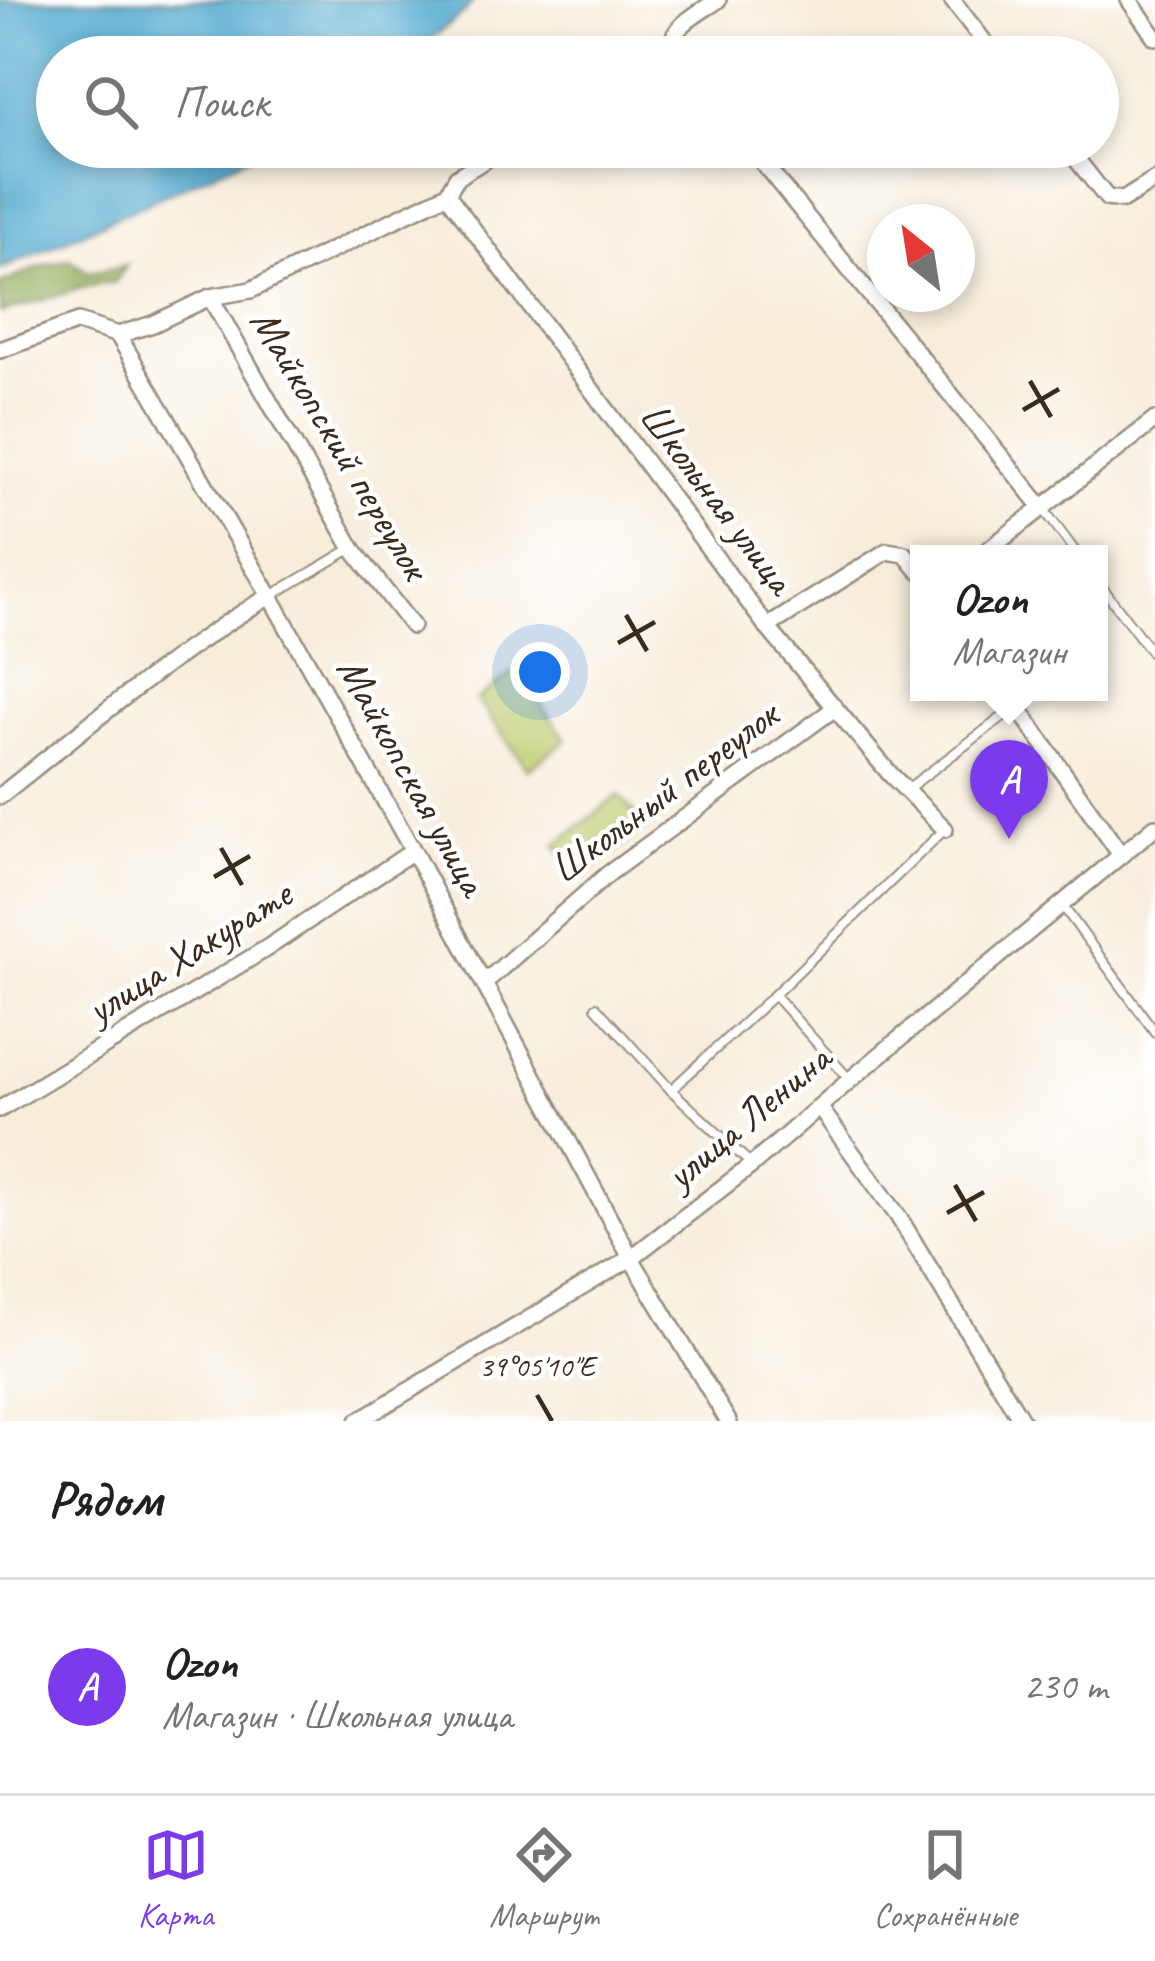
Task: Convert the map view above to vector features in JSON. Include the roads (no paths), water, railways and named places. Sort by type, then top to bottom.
[{"type":"street","points":[[672,36],[718,0]]},
{"type":"street","points":[[952,0],[980,36]]},
{"type":"street","points":[[1129,0],[1155,37]]},
{"type":"street","points":[[0,350],[78,322],[118,335],[210,297],[251,290],[447,194],[457,177],[472,168]]},
{"type":"street","points":[[767,168],[1042,508]]},
{"type":"street","points":[[1083,168],[1107,198],[1123,200],[1155,180]]},
{"type":"street","name":"Школьная улица","points":[[447,194],[767,627],[905,791],[945,829]]},
{"type":"street","name":"Майкопский переулок","points":[[210,297],[353,548],[412,626]]},
{"type":"street","name":"Майкопская улица","points":[[118,335],[413,850],[632,1258],[728,1421]]},
{"type":"street","points":[[995,545],[1155,419]]},
{"type":"street","points":[[767,627],[886,551],[905,554],[910,560]]},
{"type":"street","points":[[0,796],[158,669],[270,596]]},
{"type":"street","points":[[1013,701],[1121,855]]},
{"type":"street","name":"Школьный переулок","points":[[484,982],[608,874],[835,708]]},
{"type":"street","name":"улица Ленина","points":[[358,1421],[632,1258],[752,1165],[1155,827]]},
{"type":"street","name":"улица Хакурате","points":[[0,1109],[264,950],[413,850]]},
{"type":"street","points":[[819,1107],[898,1216],[1022,1421]]},
{"type":"lane","points":[[1042,508],[1070,545]]},
{"type":"lane","points":[[270,596],[353,548]]},
{"type":"lane","points":[[1108,595],[1155,657]]},
{"type":"lane","points":[[905,791],[1010,701]]},
{"type":"lane","points":[[671,1090],[945,829]]},
{"type":"lane","points":[[1061,904],[1155,1032]]},
{"type":"lane","points":[[774,994],[850,1080]]},
{"type":"lane","points":[[596,1007],[671,1090],[752,1165]]},
{"type":"water","points":[[0,0],[473,0],[435,36],[36,36],[36,168],[223,168],[0,270]]},
{"type":"place","name":"Ozon","points":[[1009,839]]}]
